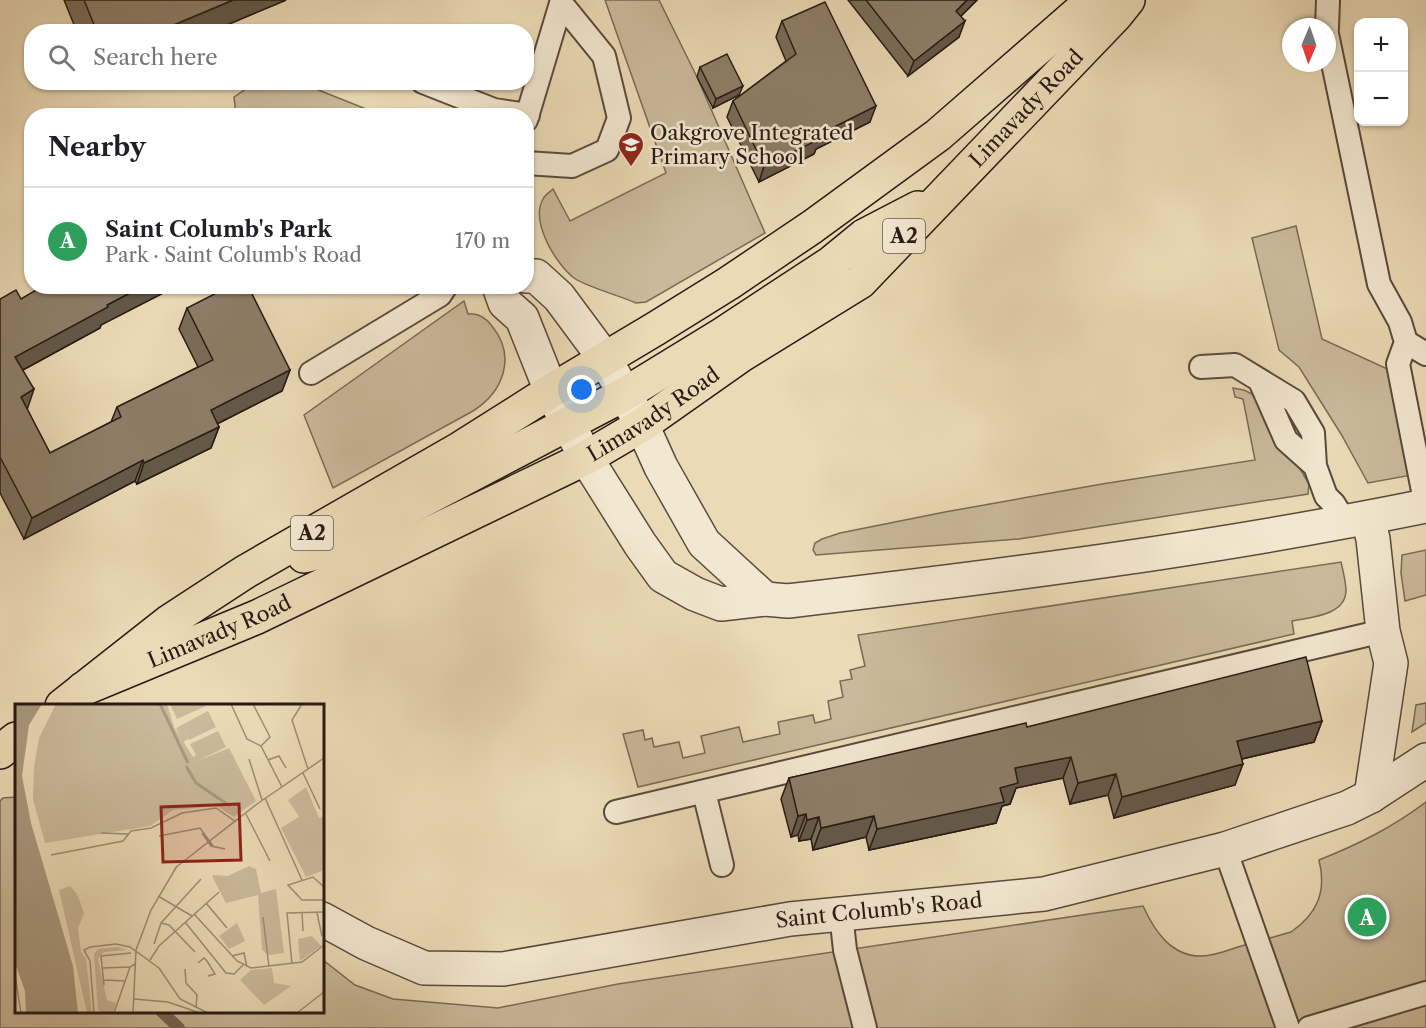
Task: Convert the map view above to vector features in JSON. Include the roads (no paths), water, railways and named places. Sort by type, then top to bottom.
[{"type":"highway","name":"Limavady Road","points":[[72,697],[170,621],[244,572],[461,448],[729,283],[821,221],[938,135],[1093,0]]},
{"type":"highway","name":"Limavady Road","points":[[72,697],[257,617],[586,458],[642,425],[740,356],[860,282],[1128,0]]},
{"type":"highway","points":[[244,572],[328,550],[569,425],[625,394],[723,334],[831,263],[864,236],[942,196]]},
{"type":"highway","points":[[0,752],[15,740]]},
{"type":"street","points":[[534,276],[559,297],[606,359],[642,425],[660,467],[704,543],[765,599]]},
{"type":"street","points":[[502,294],[505,303],[522,318],[551,391],[586,458],[640,544],[663,576],[695,594],[721,604],[765,599],[788,601],[1079,565],[1356,520],[1426,506]]},
{"type":"street","points":[[1356,520],[1373,539],[1383,631],[1391,663],[1371,796]]},
{"type":"street","name":"Saint Columb's Road","points":[[324,920],[366,943],[424,968],[503,969],[790,919],[1044,894],[1225,849],[1347,808],[1371,796],[1426,760]]},
{"type":"lane","points":[[1327,18],[1328,0]]},
{"type":"lane","points":[[530,108],[562,2]]},
{"type":"lane","points":[[534,164],[572,166],[607,150],[619,118],[604,56],[562,2]]},
{"type":"lane","points":[[1335,72],[1380,284],[1400,322],[1406,342],[1398,364],[1426,506]]},
{"type":"lane","points":[[443,90],[489,108]]},
{"type":"lane","points":[[311,373],[441,294]]},
{"type":"lane","points":[[1406,342],[1426,354]]},
{"type":"lane","points":[[1201,368],[1235,365],[1260,381],[1286,440],[1316,465],[1326,496],[1356,520]]},
{"type":"lane","points":[[616,812],[1383,631]]},
{"type":"lane","points":[[704,792],[722,865]]},
{"type":"lane","points":[[1225,849],[1288,1028]]},
{"type":"lane","points":[[841,914],[845,950],[865,1028]]},
{"type":"lane","points":[[1309,1028],[1426,993]]},
{"type":"waterway","points":[[163,1013],[179,1028]]},
{"type":"place","name":"Oakgrove Integrated Primary School","points":[[631,168]]},
{"type":"place","name":"Saint Columb's Park","points":[[1367,917]]}]
